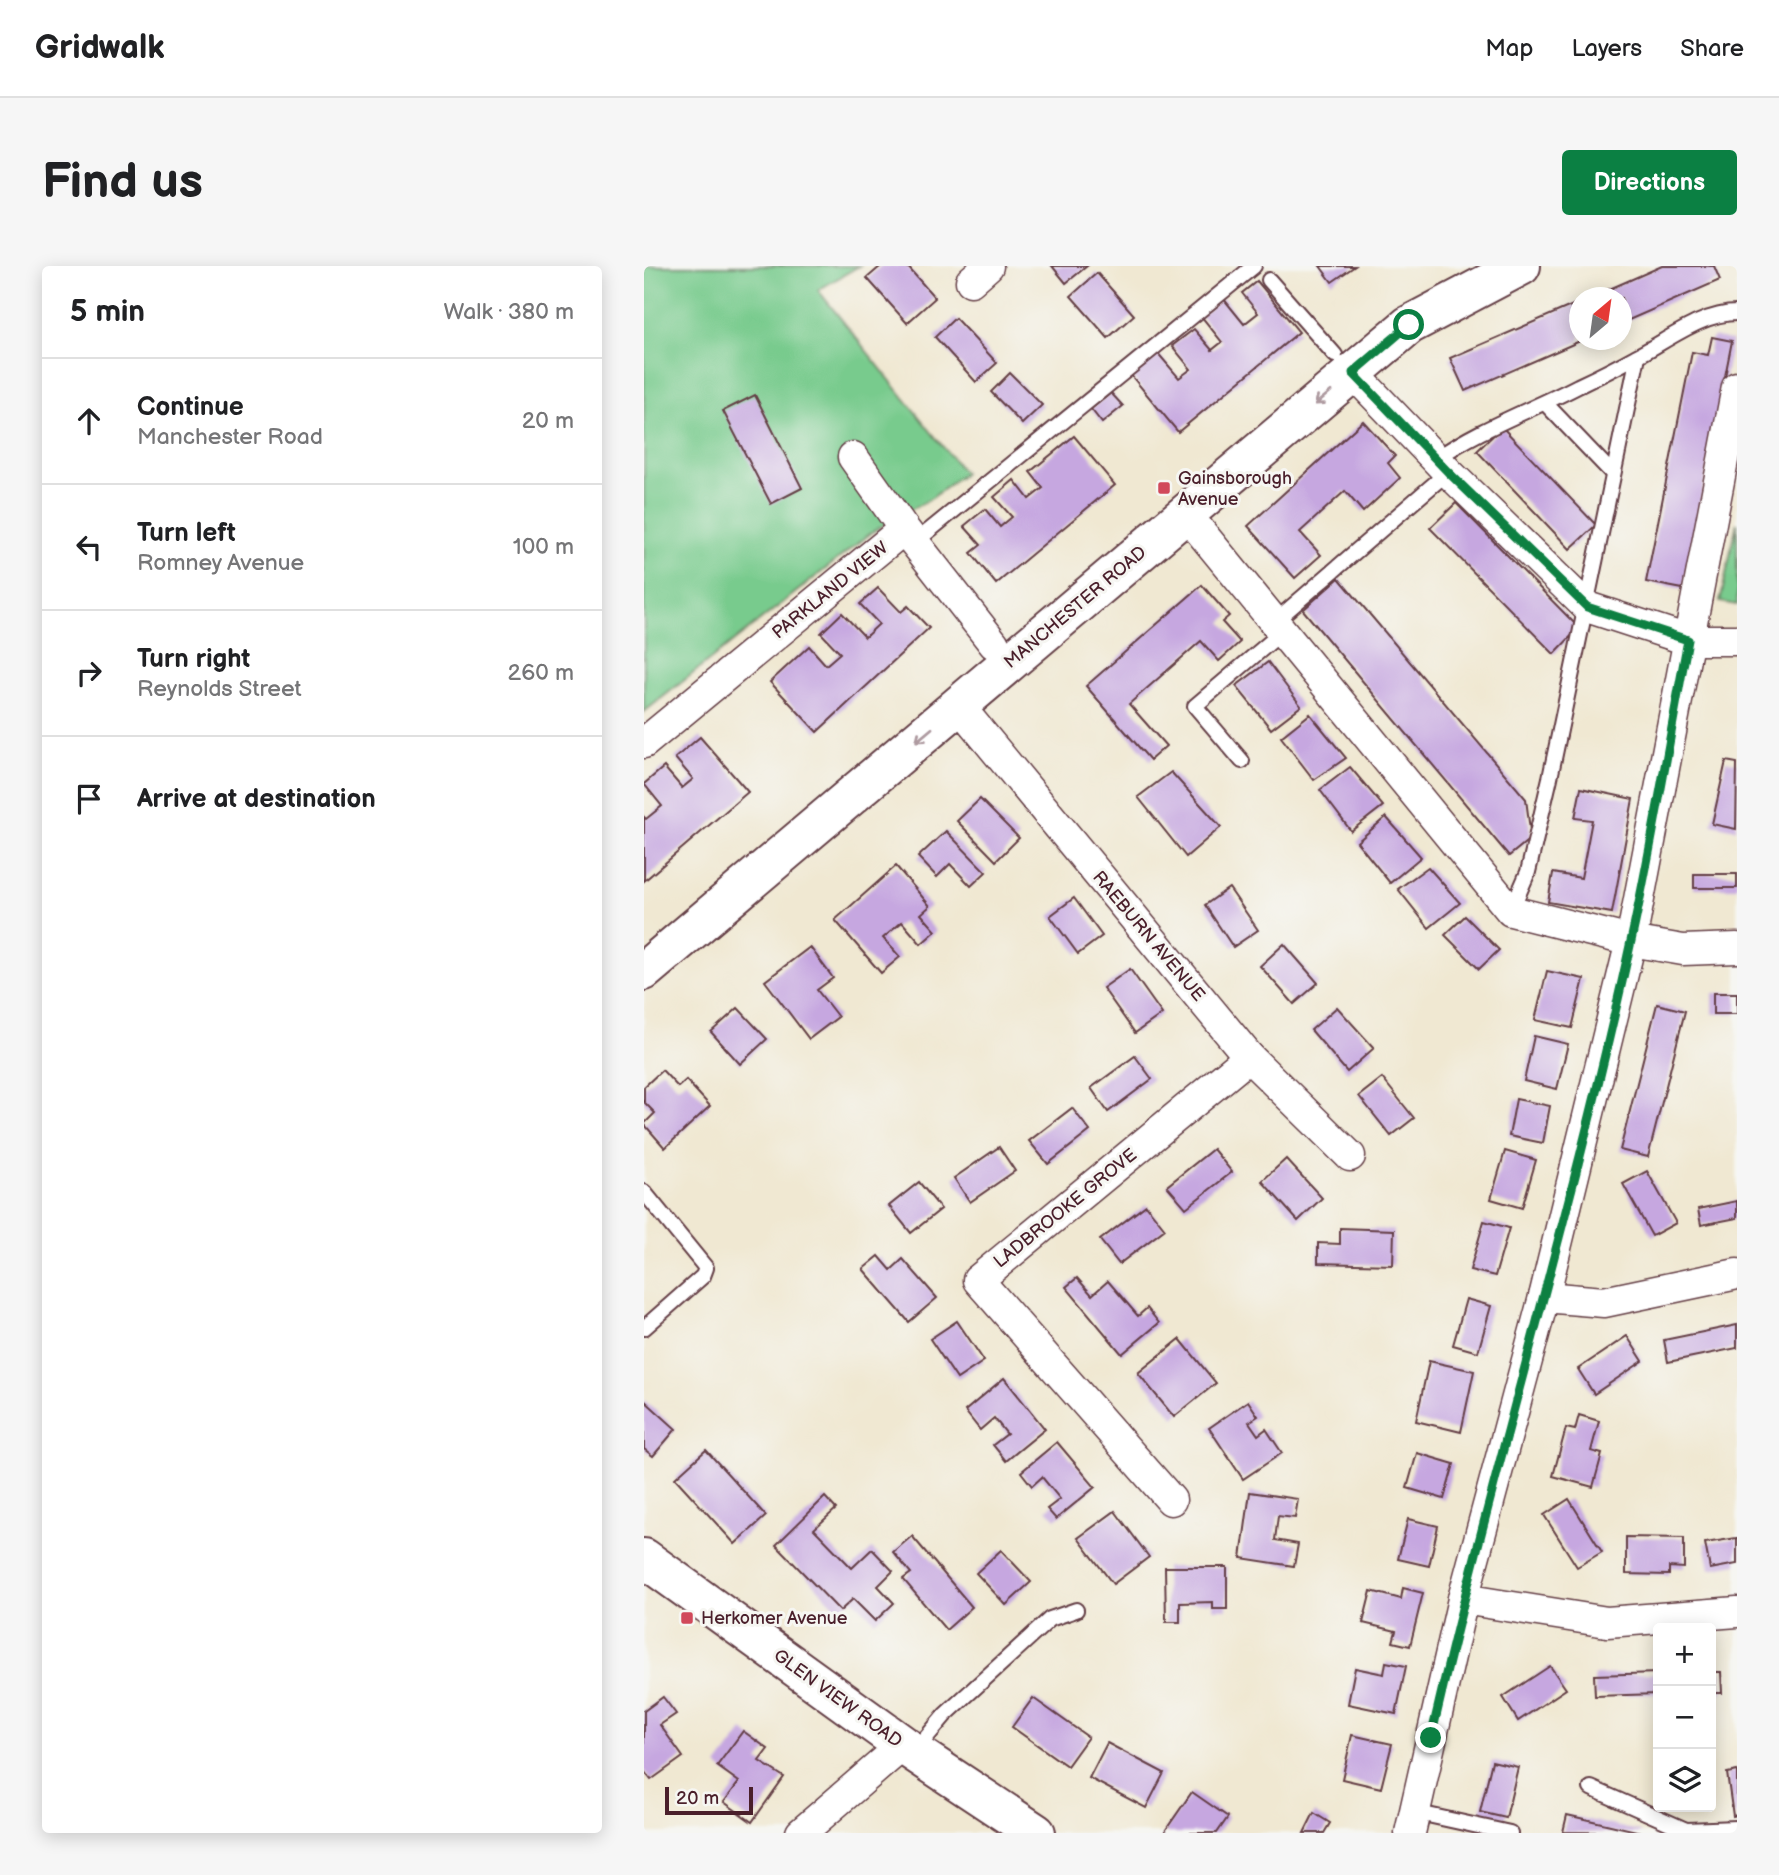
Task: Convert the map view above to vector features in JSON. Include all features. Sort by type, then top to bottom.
[{"type":"main road","name":"MANCHESTER ROAD","points":[[644,971],[819,808],[1344,364],[1403,303],[1473,266]]},
{"type":"main road","name":"MANCHESTER ROAD","points":[[1344,364],[1409,325],[1521,266]]},
{"type":"main road","name":"MANCHESTER ROAD","points":[[644,939],[819,808]]},
{"type":"main road","name":"GLEN VIEW ROAD","points":[[644,1558],[908,1748],[1035,1833]]},
{"type":"street","points":[[1344,364],[1442,466],[1587,607],[1688,640],[1737,640]]},
{"type":"street","points":[[1412,1823],[1463,1599],[1544,1297],[1631,941],[1737,387]]},
{"type":"street","points":[[853,457],[909,536]]},
{"type":"street","points":[[1178,505],[1511,911],[1631,941],[1683,950],[1737,948]]},
{"type":"street","name":"PARKLAND VIEW","points":[[644,743],[909,536],[1002,654]]},
{"type":"street","name":"RAEBURN AVENUE","points":[[950,697],[1249,1058],[1350,1156]]},
{"type":"street","name":"LADBROOKE GROVE","points":[[1171,1500],[978,1280],[1249,1058]]},
{"type":"street","points":[[1544,1297],[1604,1302],[1737,1274]]},
{"type":"street","points":[[1463,1599],[1607,1622],[1737,1612]]},
{"type":"street","points":[[801,1833],[908,1748]]},
{"type":"lane","points":[[909,536],[1254,266]]},
{"type":"lane","points":[[1269,280],[1344,364]]},
{"type":"lane","points":[[1242,761],[1195,706],[1442,466],[1466,438],[1515,413],[1545,403],[1721,313],[1737,313]]},
{"type":"lane","points":[[1511,911],[1528,872],[1587,607],[1612,473],[1638,356]]},
{"type":"lane","points":[[1545,403],[1612,473]]},
{"type":"lane","points":[[644,1192],[706,1268],[703,1276],[644,1328]]},
{"type":"lane","points":[[908,1748],[1050,1619],[1076,1609]]},
{"type":"lane","points":[[1591,1788],[1686,1830],[1737,1828]]},
{"type":"lane","points":[[1412,1823],[1510,1833]]},
{"type":"green space","points":[[644,266],[859,266],[818,290],[964,473],[932,498],[875,530],[644,712]]},
{"type":"green space","points":[[1737,523],[1737,605],[1720,602]]},
{"type":"building","points":[[881,266],[907,266],[935,298],[907,323],[867,278]]},
{"type":"building","points":[[1052,266],[1087,266],[1066,283]]},
{"type":"building","points":[[1320,266],[1355,266],[1332,282]]},
{"type":"building","points":[[1662,266],[1714,266],[1720,280],[1632,319],[1632,287],[1614,287]]},
{"type":"building","points":[[1097,273],[1134,315],[1108,338],[1071,296]]},
{"type":"building","points":[[1257,281],[1299,332],[1178,432],[1129,373],[1156,351],[1179,378],[1191,369],[1172,346],[1194,329],[1212,350],[1222,342],[1201,316],[1223,298],[1244,324],[1258,313],[1242,293]]},
{"type":"building","points":[[1569,307],[1569,346],[1465,391],[1450,358]]},
{"type":"building","points":[[955,318],[997,363],[976,382],[935,337]]},
{"type":"building","points":[[1712,337],[1732,341],[1683,589],[1646,582],[1692,352],[1708,355]]},
{"type":"building","points":[[1010,373],[1042,405],[1022,424],[991,392]]},
{"type":"building","points":[[1111,393],[1123,406],[1102,423],[1091,409]]},
{"type":"building","points":[[755,395],[802,488],[771,504],[723,411]]},
{"type":"building","points":[[1363,421],[1395,456],[1388,463],[1400,478],[1363,512],[1345,491],[1300,532],[1321,555],[1295,578],[1248,526]]},
{"type":"building","points":[[1502,427],[1596,525],[1570,549],[1477,451]]},
{"type":"building","points":[[1074,436],[1115,485],[996,584],[971,553],[981,545],[964,526],[985,509],[1000,527],[1012,517],[994,497],[1014,480],[1029,499],[1043,488],[1030,472]]},
{"type":"building","points":[[1456,503],[1579,628],[1554,654],[1430,528]]},
{"type":"building","points":[[1339,578],[1526,799],[1531,838],[1509,856],[1303,610]]},
{"type":"building","points":[[1202,585],[1229,616],[1222,622],[1240,642],[1219,661],[1201,641],[1129,704],[1166,746],[1150,760],[1086,686]]},
{"type":"building","points":[[878,588],[901,612],[908,606],[929,628],[817,732],[770,682],[809,646],[826,665],[840,653],[821,633],[842,613],[865,637],[879,624],[860,604]]},
{"type":"building","points":[[1268,662],[1301,706],[1271,729],[1236,686]]},
{"type":"building","points":[[1310,714],[1346,758],[1314,780],[1281,737]]},
{"type":"building","points":[[700,737],[748,792],[644,881],[644,817],[646,819],[662,806],[644,784],[664,767],[682,788],[693,779],[675,758]]},
{"type":"building","points":[[1726,761],[1737,763],[1736,829],[1712,824]]},
{"type":"building","points":[[1350,767],[1383,806],[1351,831],[1320,790]]},
{"type":"building","points":[[1171,772],[1221,827],[1186,857],[1138,797]]},
{"type":"building","points":[[1581,788],[1633,799],[1612,913],[1548,902],[1553,873],[1581,878],[1592,820],[1575,818]]},
{"type":"building","points":[[980,799],[1019,838],[996,861],[957,821]]},
{"type":"building","points":[[1386,817],[1421,857],[1390,883],[1357,842]]},
{"type":"building","points":[[946,831],[986,872],[971,886],[950,864],[937,877],[918,857]]},
{"type":"building","points":[[896,866],[930,906],[921,914],[936,931],[921,944],[902,922],[883,938],[900,957],[881,973],[835,920]]},
{"type":"building","points":[[1428,867],[1460,903],[1429,928],[1398,889]]},
{"type":"building","points":[[1694,874],[1737,874],[1737,888],[1694,888]]},
{"type":"building","points":[[1229,888],[1258,930],[1233,947],[1205,905]]},
{"type":"building","points":[[1074,898],[1102,936],[1078,954],[1050,916]]},
{"type":"building","points":[[1465,916],[1499,950],[1479,969],[1445,935]]},
{"type":"building","points":[[1284,944],[1318,983],[1294,1004],[1260,966]]},
{"type":"building","points":[[810,947],[833,978],[817,990],[838,1017],[809,1039],[765,981]]},
{"type":"building","points":[[1130,969],[1162,1014],[1135,1033],[1103,988]]},
{"type":"building","points":[[1547,971],[1584,979],[1572,1028],[1535,1020]]},
{"type":"building","points":[[1713,993],[1737,993],[1737,1014],[1713,1014]]},
{"type":"building","points":[[1657,1004],[1685,1011],[1648,1157],[1620,1150]]},
{"type":"building","points":[[1337,1007],[1374,1048],[1347,1072],[1311,1030]]},
{"type":"building","points":[[738,1008],[767,1039],[740,1064],[711,1032]]},
{"type":"building","points":[[1534,1036],[1568,1044],[1557,1089],[1524,1081]]},
{"type":"building","points":[[1135,1056],[1152,1079],[1108,1112],[1091,1088]]},
{"type":"building","points":[[662,1070],[678,1087],[686,1080],[710,1106],[665,1148],[644,1124],[655,1113],[644,1102],[644,1087]]},
{"type":"building","points":[[1382,1078],[1414,1118],[1391,1136],[1359,1096]]},
{"type":"building","points":[[1516,1099],[1550,1106],[1543,1143],[1509,1136]]},
{"type":"building","points":[[1072,1108],[1090,1131],[1048,1164],[1029,1141]]},
{"type":"building","points":[[999,1147],[1015,1171],[970,1202],[954,1178]]},
{"type":"building","points":[[1213,1149],[1232,1172],[1186,1208],[1167,1186]]},
{"type":"building","points":[[1505,1151],[1536,1160],[1522,1208],[1491,1199]]},
{"type":"building","points":[[1286,1159],[1322,1198],[1298,1221],[1262,1181]]},
{"type":"building","points":[[1647,1171],[1676,1223],[1652,1236],[1623,1184]]},
{"type":"building","points":[[919,1182],[941,1209],[911,1233],[889,1206]]},
{"type":"building","points":[[1737,1201],[1737,1218],[1701,1225],[1698,1209]]},
{"type":"building","points":[[1146,1205],[1165,1229],[1119,1264],[1100,1240]]},
{"type":"building","points":[[1484,1221],[1509,1228],[1495,1276],[1470,1270]]},
{"type":"building","points":[[1340,1228],[1394,1230],[1393,1265],[1318,1263],[1318,1243],[1340,1244]]},
{"type":"building","points":[[879,1256],[891,1270],[903,1259],[937,1298],[909,1322],[863,1269]]},
{"type":"building","points":[[1077,1278],[1092,1295],[1108,1281],[1138,1316],[1147,1308],[1159,1323],[1122,1354],[1066,1287]]},
{"type":"building","points":[[1466,1299],[1491,1306],[1478,1352],[1453,1345]]},
{"type":"building","points":[[957,1321],[984,1361],[957,1379],[930,1339]]},
{"type":"building","points":[[1737,1325],[1737,1348],[1668,1362],[1664,1340]]},
{"type":"building","points":[[1627,1336],[1643,1361],[1594,1394],[1578,1369]]},
{"type":"building","points":[[1180,1339],[1216,1383],[1174,1417],[1138,1373]]},
{"type":"building","points":[[1429,1361],[1474,1371],[1461,1432],[1416,1421]]},
{"type":"building","points":[[1004,1378],[1045,1429],[1006,1461],[993,1445],[1007,1434],[994,1418],[980,1430],[965,1411]]},
{"type":"building","points":[[644,1400],[676,1429],[653,1456],[644,1449]]},
{"type":"building","points":[[1248,1401],[1258,1416],[1249,1422],[1258,1435],[1266,1429],[1282,1453],[1243,1479],[1209,1428]]},
{"type":"building","points":[[1579,1415],[1599,1421],[1591,1451],[1602,1454],[1593,1487],[1553,1476],[1566,1428],[1575,1430]]},
{"type":"building","points":[[1057,1442],[1095,1487],[1056,1519],[1047,1509],[1060,1499],[1042,1477],[1032,1486],[1021,1472]]},
{"type":"building","points":[[706,1450],[766,1516],[735,1544],[675,1478]]},
{"type":"building","points":[[1417,1453],[1454,1464],[1444,1499],[1407,1488]]},
{"type":"building","points":[[1250,1492],[1298,1499],[1295,1518],[1278,1516],[1275,1540],[1298,1544],[1294,1566],[1241,1558]]},
{"type":"building","points":[[825,1497],[836,1509],[814,1529],[852,1568],[872,1549],[893,1571],[878,1586],[894,1603],[875,1621],[853,1599],[840,1611],[776,1545]]},
{"type":"building","points":[[1569,1499],[1602,1552],[1577,1567],[1544,1515]]},
{"type":"building","points":[[1115,1511],[1149,1557],[1113,1584],[1078,1538]]},
{"type":"building","points":[[1408,1519],[1438,1526],[1429,1566],[1398,1559]]},
{"type":"building","points":[[912,1536],[972,1607],[946,1630],[903,1579],[911,1573],[893,1552]]},
{"type":"building","points":[[1626,1537],[1684,1538],[1684,1568],[1669,1567],[1669,1575],[1626,1574]]},
{"type":"building","points":[[1737,1538],[1737,1564],[1710,1569],[1705,1543]]},
{"type":"building","points":[[1001,1550],[1031,1582],[1006,1605],[976,1573]]},
{"type":"building","points":[[1165,1567],[1227,1567],[1227,1609],[1213,1609],[1213,1602],[1180,1603],[1180,1622],[1166,1622]]},
{"type":"building","points":[[1403,1588],[1423,1593],[1410,1646],[1393,1642],[1396,1631],[1363,1623],[1371,1591],[1401,1599]]},
{"type":"building","points":[[1386,1662],[1406,1666],[1396,1714],[1348,1704],[1355,1668],[1384,1674]]},
{"type":"building","points":[[1550,1666],[1566,1689],[1518,1721],[1503,1697]]},
{"type":"building","points":[[1716,1672],[1721,1672],[1722,1693],[1716,1693]]},
{"type":"building","points":[[1653,1673],[1653,1694],[1595,1696],[1594,1675]]},
{"type":"building","points":[[663,1697],[676,1714],[660,1725],[683,1757],[651,1780],[644,1771],[644,1711]]},
{"type":"building","points":[[1033,1698],[1088,1737],[1067,1766],[1012,1727]]},
{"type":"building","points":[[743,1731],[768,1749],[759,1761],[784,1777],[752,1822],[724,1802],[739,1782],[717,1766]]},
{"type":"building","points":[[1352,1735],[1392,1744],[1381,1788],[1342,1779]]},
{"type":"building","points":[[1107,1743],[1164,1773],[1146,1808],[1089,1778]]},
{"type":"building","points":[[1492,1761],[1518,1767],[1506,1818],[1480,1812]]},
{"type":"building","points":[[1737,1771],[1737,1815],[1733,1816],[1727,1773]]},
{"type":"building","points":[[1192,1792],[1228,1817],[1217,1833],[1165,1831]]},
{"type":"building","points":[[1314,1813],[1330,1823],[1324,1833],[1304,1833]]},
{"type":"building","points":[[1567,1815],[1641,1832],[1641,1833],[1563,1832]]},
{"type":"place","name":"Gainsborough Avenue","points":[[1164,488]]},
{"type":"place","name":"Herkomer Avenue","points":[[687,1618]]},
{"type":"route","points":[[1409,325],[1353,373],[1448,472],[1587,607],[1688,640],[1631,941],[1544,1297],[1463,1599],[1431,1738]]}]
